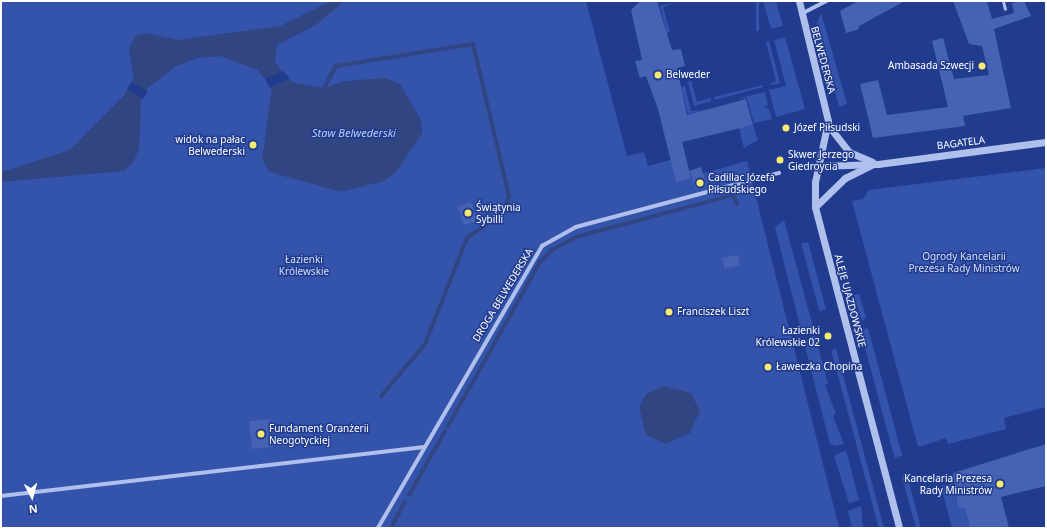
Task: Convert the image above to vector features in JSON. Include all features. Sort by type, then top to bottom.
[{"type":"street","name":"BELWEDERSKA","points":[[799,1],[828,125]]},
{"type":"street","points":[[801,14],[827,1]]},
{"type":"street","points":[[828,125],[849,152],[878,164]]},
{"type":"street","name":"ALEJE UJAZDOWSKIE","points":[[828,125],[819,166],[815,207],[899,528]]},
{"type":"street","name":"BAGATELA","points":[[819,166],[878,164],[1046,142]]},
{"type":"street","name":"BAGATELA","points":[[815,207],[845,178],[878,164]]},
{"type":"street","name":"DROGA BELWEDERSKA","points":[[378,528],[532,258],[546,242],[576,227],[780,173]]},
{"type":"street","points":[[1,496],[424,448]]},
{"type":"lane","points":[[1003,1],[1004,9]]},
{"type":"green space","name":"Łazienki Królewskie","points":[[1,1],[586,1],[627,156],[644,152],[648,166],[671,160],[676,181],[747,161],[839,528],[1,528]]},
{"type":"green space","points":[[756,1],[759,1],[759,31],[756,31]]},
{"type":"green space","points":[[763,1],[776,1],[783,26],[771,29]]},
{"type":"green space","points":[[676,2],[663,7],[670,32],[667,33],[660,6]]},
{"type":"green space","points":[[821,13],[847,104],[839,107],[817,23]]},
{"type":"green space","points":[[785,37],[805,109],[776,117],[769,90],[786,86],[774,40]]},
{"type":"green space","points":[[769,41],[780,83],[767,86],[776,81],[766,42]]},
{"type":"green space","points":[[691,81],[697,102],[711,98],[711,101],[694,106],[688,82]]},
{"type":"green space","points":[[763,85],[763,87],[715,100],[714,97]]},
{"type":"green space","points":[[685,86],[691,111],[704,110],[688,114],[681,87]]},
{"type":"green space","points":[[765,92],[768,106],[763,107],[769,109],[772,119],[754,123],[747,98],[740,98]]},
{"type":"green space","points":[[753,125],[758,140],[744,148],[739,128]]},
{"type":"green space","name":"Ogrody Kancelarii Prezesa Rady Ministrów","points":[[1046,168],[1046,407],[1004,418],[1006,429],[948,444],[946,438],[918,447],[852,201],[863,199],[869,190]]},
{"type":"green space","points":[[784,220],[813,327],[805,329],[800,326],[775,227]]},
{"type":"green space","points":[[808,242],[826,310],[819,311],[801,244]]},
{"type":"green space","points":[[859,294],[866,318],[862,321],[854,295]]},
{"type":"green space","points":[[868,328],[902,456],[894,458],[860,330]]},
{"type":"green space","points":[[815,335],[828,384],[825,385],[836,414],[833,416],[844,444],[835,446],[830,444],[804,342]]},
{"type":"green space","points":[[836,349],[884,528],[879,528],[831,350]]},
{"type":"green space","points":[[846,450],[859,500],[849,503],[834,456]]},
{"type":"green space","points":[[906,471],[921,528],[916,528],[902,477]]},
{"type":"green space","points":[[953,483],[958,506],[965,509],[970,528],[952,528],[941,486]]},
{"type":"green space","points":[[861,506],[863,528],[852,528],[848,511]]},
{"type":"water","name":"Staw Belwederski","points":[[331,1],[344,1],[316,25],[277,45],[275,62],[288,79],[295,83],[324,88],[345,81],[385,78],[400,84],[420,118],[423,132],[396,172],[384,181],[341,192],[269,172],[262,159],[272,86],[257,70],[220,56],[198,58],[176,66],[147,89],[141,101],[139,149],[133,163],[124,171],[1,182],[1,172],[70,150],[125,94],[134,79],[129,48],[136,35],[146,33],[178,40],[280,26]]},
{"type":"water","points":[[664,386],[691,393],[700,411],[690,433],[666,444],[646,435],[639,407],[646,394]]},
{"type":"pier","points":[[283,71],[290,78],[270,88],[265,79]]},
{"type":"pier","points":[[131,82],[148,91],[144,99],[127,90]]},
{"type":"building","name":"Belweder","points":[[640,1],[657,1],[672,50],[681,49],[685,66],[677,68],[687,115],[746,99],[753,125],[682,142],[691,178],[676,182],[658,109],[646,76],[640,78],[635,61],[642,60],[631,10]]},
{"type":"building","points":[[858,1],[905,1],[859,26],[859,29],[846,33],[840,11]]},
{"type":"building","points":[[953,1],[987,1],[992,19],[1014,13],[1012,3],[1024,1],[1031,16],[994,29],[1011,108],[963,116],[965,126],[873,138],[860,84],[878,80],[887,115],[948,107],[932,41],[943,38],[954,79],[989,75],[982,46],[969,44]]},
{"type":"building","points":[[701,167],[707,185],[695,189],[690,171]]},
{"type":"building","name":"Świątynia Sybilli","points":[[471,202],[477,221],[464,225],[458,206]]},
{"type":"building","points":[[738,255],[740,266],[724,269],[722,258]]},
{"type":"building","name":"Fundament Oranżerii Neogotyckiej","points":[[270,419],[273,447],[252,449],[249,421]]},
{"type":"building","name":"Kancelaria Prezesa Rady Ministrów","points":[[1046,444],[1046,486],[1001,497],[1009,528],[970,528],[965,509],[958,507],[953,473]]},
{"type":"waterway","points":[[322,92],[336,66],[473,44],[509,196],[504,212],[467,238],[425,344],[381,396]]},
{"type":"waterway","points":[[448,426],[540,262],[552,250],[576,237],[733,195],[737,204]]},
{"type":"waterway","points":[[409,495],[445,431]]},
{"type":"waterway","points":[[391,528],[405,502]]},
{"type":"place","name":"Ambasada Szwecji","points":[[982,66]]},
{"type":"place","name":"Belweder","points":[[658,75]]},
{"type":"place","name":"Józef Piłsudski","points":[[786,128]]},
{"type":"place","name":"widok na pałac Belwederski","points":[[253,145]]},
{"type":"place","name":"Skwer Jerzego Giedroycia","points":[[780,160]]},
{"type":"place","name":"Cadillac Józefa Piłsudskiego","points":[[700,183]]},
{"type":"place","name":"Świątynia Sybilli","points":[[468,213]]},
{"type":"place","name":"Franciszek Liszt","points":[[669,312]]},
{"type":"place","name":"Łazienki Królewskie 02","points":[[828,336]]},
{"type":"place","name":"Ławeczka Chopina","points":[[768,367]]},
{"type":"place","name":"Fundament Oranżerii Neogotyckiej","points":[[261,434]]},
{"type":"place","name":"Kancelaria Prezesa Rady Ministrów","points":[[1000,484]]}]
